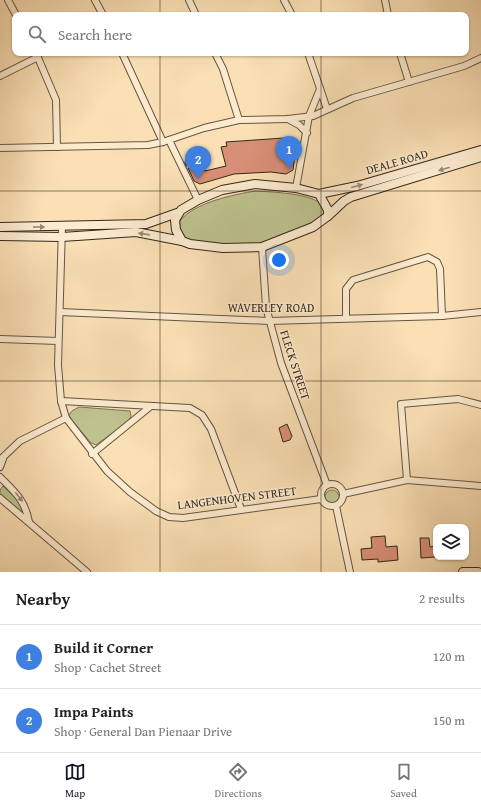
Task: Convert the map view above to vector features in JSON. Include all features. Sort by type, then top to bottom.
[{"type":"street","points":[[8,0],[14,12]]},
{"type":"street","points":[[96,0],[102,12]]},
{"type":"street","points":[[189,0],[195,12]]},
{"type":"street","points":[[384,0],[387,12]]},
{"type":"street","points":[[286,2],[291,12]]},
{"type":"street","points":[[0,76],[35,56]]},
{"type":"street","points":[[37,56],[56,100],[57,147]]},
{"type":"street","points":[[124,56],[166,141],[198,200]]},
{"type":"street","points":[[216,56],[223,69],[239,120]]},
{"type":"street","points":[[309,56],[327,109]]},
{"type":"street","points":[[401,56],[409,82]]},
{"type":"street","points":[[0,148],[148,145],[166,141],[204,128],[239,120],[288,119],[309,116],[353,98],[464,66],[481,58]]},
{"type":"street","points":[[296,188],[309,116],[320,89]]},
{"type":"street","points":[[288,119],[299,125],[307,133]]},
{"type":"street","name":"DEALE ROAD","points":[[0,227],[146,224],[177,213],[198,200],[222,190],[255,184],[296,188],[319,194],[357,186],[481,150]]},
{"type":"street","name":"DEALE ROAD","points":[[262,247],[312,227],[351,197],[481,157]]},
{"type":"street","points":[[319,194],[328,210],[328,216]]},
{"type":"street","points":[[177,213],[175,220],[176,230],[182,241]]},
{"type":"street","name":"LANGENHOVEN STREET","points":[[62,226],[58,341],[58,384],[61,401],[66,418],[92,454],[107,471],[130,492],[163,515],[183,518],[321,499]]},
{"type":"street","points":[[0,236],[62,237],[136,232],[190,244],[223,248],[262,247]]},
{"type":"street","name":"FLECK STREET","points":[[262,247],[264,288],[269,321],[280,363],[327,485]]},
{"type":"street","points":[[346,318],[346,289],[353,280],[428,257],[435,260],[440,269],[442,316]]},
{"type":"street","name":"WAVERLEY ROAD","points":[[60,312],[269,321],[442,316],[481,312]]},
{"type":"street","points":[[0,339],[58,341]]},
{"type":"street","points":[[406,480],[401,404],[458,399],[481,405]]},
{"type":"street","points":[[61,401],[190,408],[197,411],[205,419],[240,509]]},
{"type":"street","points":[[130,405],[136,417]]},
{"type":"street","points":[[92,454],[151,406]]},
{"type":"street","points":[[0,467],[1,460],[20,441],[66,418]]},
{"type":"street","points":[[0,477],[23,502],[29,522]]},
{"type":"street","points":[[343,494],[406,480],[481,486]]},
{"type":"street","points":[[327,485],[339,486],[343,494],[341,501],[336,506],[328,506],[321,499],[321,491],[327,485]]},
{"type":"street","points":[[0,498],[85,571]]},
{"type":"street","points":[[336,506],[350,572]]},
{"type":"street","points":[[463,572],[478,572]]},
{"type":"green space","points":[[256,191],[292,194],[311,198],[322,206],[324,209],[324,215],[318,224],[251,247],[194,243],[185,239],[180,229],[180,221],[194,209],[215,200]]},
{"type":"green space","points":[[79,407],[130,411],[131,416],[129,421],[96,445],[91,443],[69,415],[72,411]]},
{"type":"green space","points":[[3,486],[20,502],[24,516],[0,496],[0,490]]},
{"type":"green space","points":[[332,490],[337,492],[339,497],[337,502],[332,504],[327,502],[325,497],[327,492]]},
{"type":"building","points":[[284,138],[284,147],[296,148],[293,170],[286,174],[271,172],[234,174],[200,184],[194,181],[188,168],[203,166],[205,171],[226,166],[221,147],[227,146],[226,142]]},
{"type":"building","points":[[198,151],[202,158],[186,166],[185,162],[187,156]]},
{"type":"building","points":[[287,424],[292,436],[290,440],[283,442],[279,428]]},
{"type":"building","points":[[385,536],[386,547],[397,546],[398,560],[378,562],[378,559],[362,560],[361,549],[372,548],[371,537]]},
{"type":"building","points":[[420,538],[429,538],[430,547],[433,546],[433,557],[421,558]]},
{"type":"place","name":"Build it Corner","points":[[289,169]]},
{"type":"place","name":"Impa Paints","points":[[198,179]]}]
